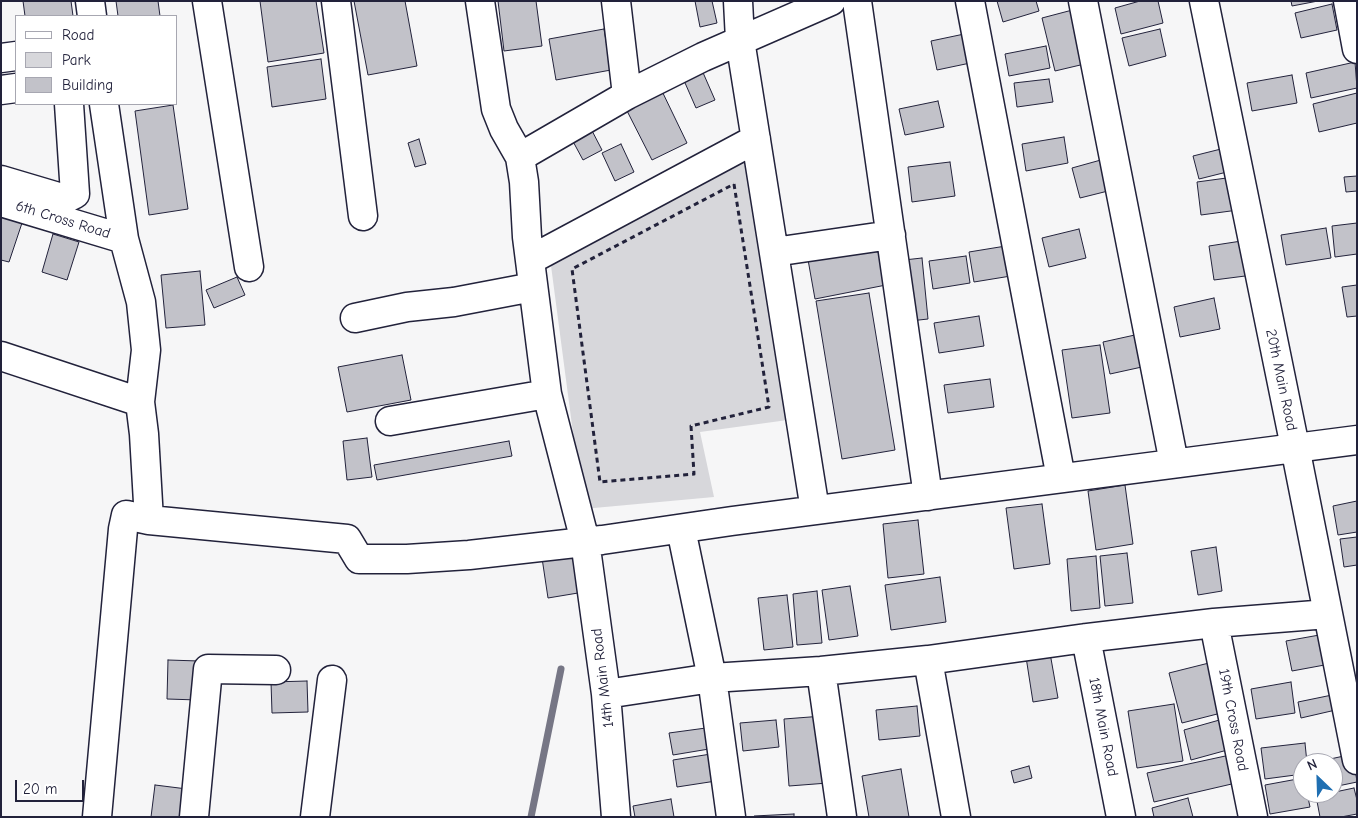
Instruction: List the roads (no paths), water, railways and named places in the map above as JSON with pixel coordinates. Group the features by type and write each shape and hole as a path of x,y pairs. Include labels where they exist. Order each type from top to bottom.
{"street":[{"path":"90,1 92,15"},
{"path":"207,1 249,267"},
{"path":"336,1 363,216"},
{"name":"14th Main Road","path":"480,1 496,109 520,157 546,394 584,541 606,694 616,817"},
{"path":"616,1 627,95"},
{"path":"738,1 740,40 815,510"},
{"path":"520,157 627,95 740,40 831,1"},
{"path":"857,1 928,496"},
{"path":"970,1 1061,478"},
{"path":"1083,1 1174,463"},
{"path":"1348,1 1357,49"},
{"name":"20th Main Road","path":"1209,3 1357,760"},
{"path":"1,58 15,56"},
{"path":"1,90 15,88"},
{"path":"1,180 65,199 75,194 70,105"},
{"path":"104,105 124,239 141,302 146,350 140,402 144,434 148,520"},
{"path":"72,138 109,136"},
{"path":"530,260 756,139"},
{"name":"6th Cross Road","path":"1,202 124,239"},
{"path":"774,252 890,236"},
{"path":"355,318 407,307 454,302 533,287"},
{"path":"1,356 140,402"},
{"path":"390,421 546,394"},
{"path":"97,817 123,529 126,515 148,520 347,539 359,559 469,556 1357,440"},
{"path":"681,528 712,678 731,817"},
{"path":"606,694 712,678 928,660 1086,638 1214,623 1328,614"},
{"name":"19th Cross Road","path":"1214,623 1253,817"},
{"name":"18th Main Road","path":"1086,638 1121,817"},
{"path":"928,660 956,817"},
{"path":"194,817 208,669 276,670"},
{"path":"822,670 842,817"},
{"path":"315,817 332,680"}],"waterway":[{"path":"531,817 561,669"}]}
